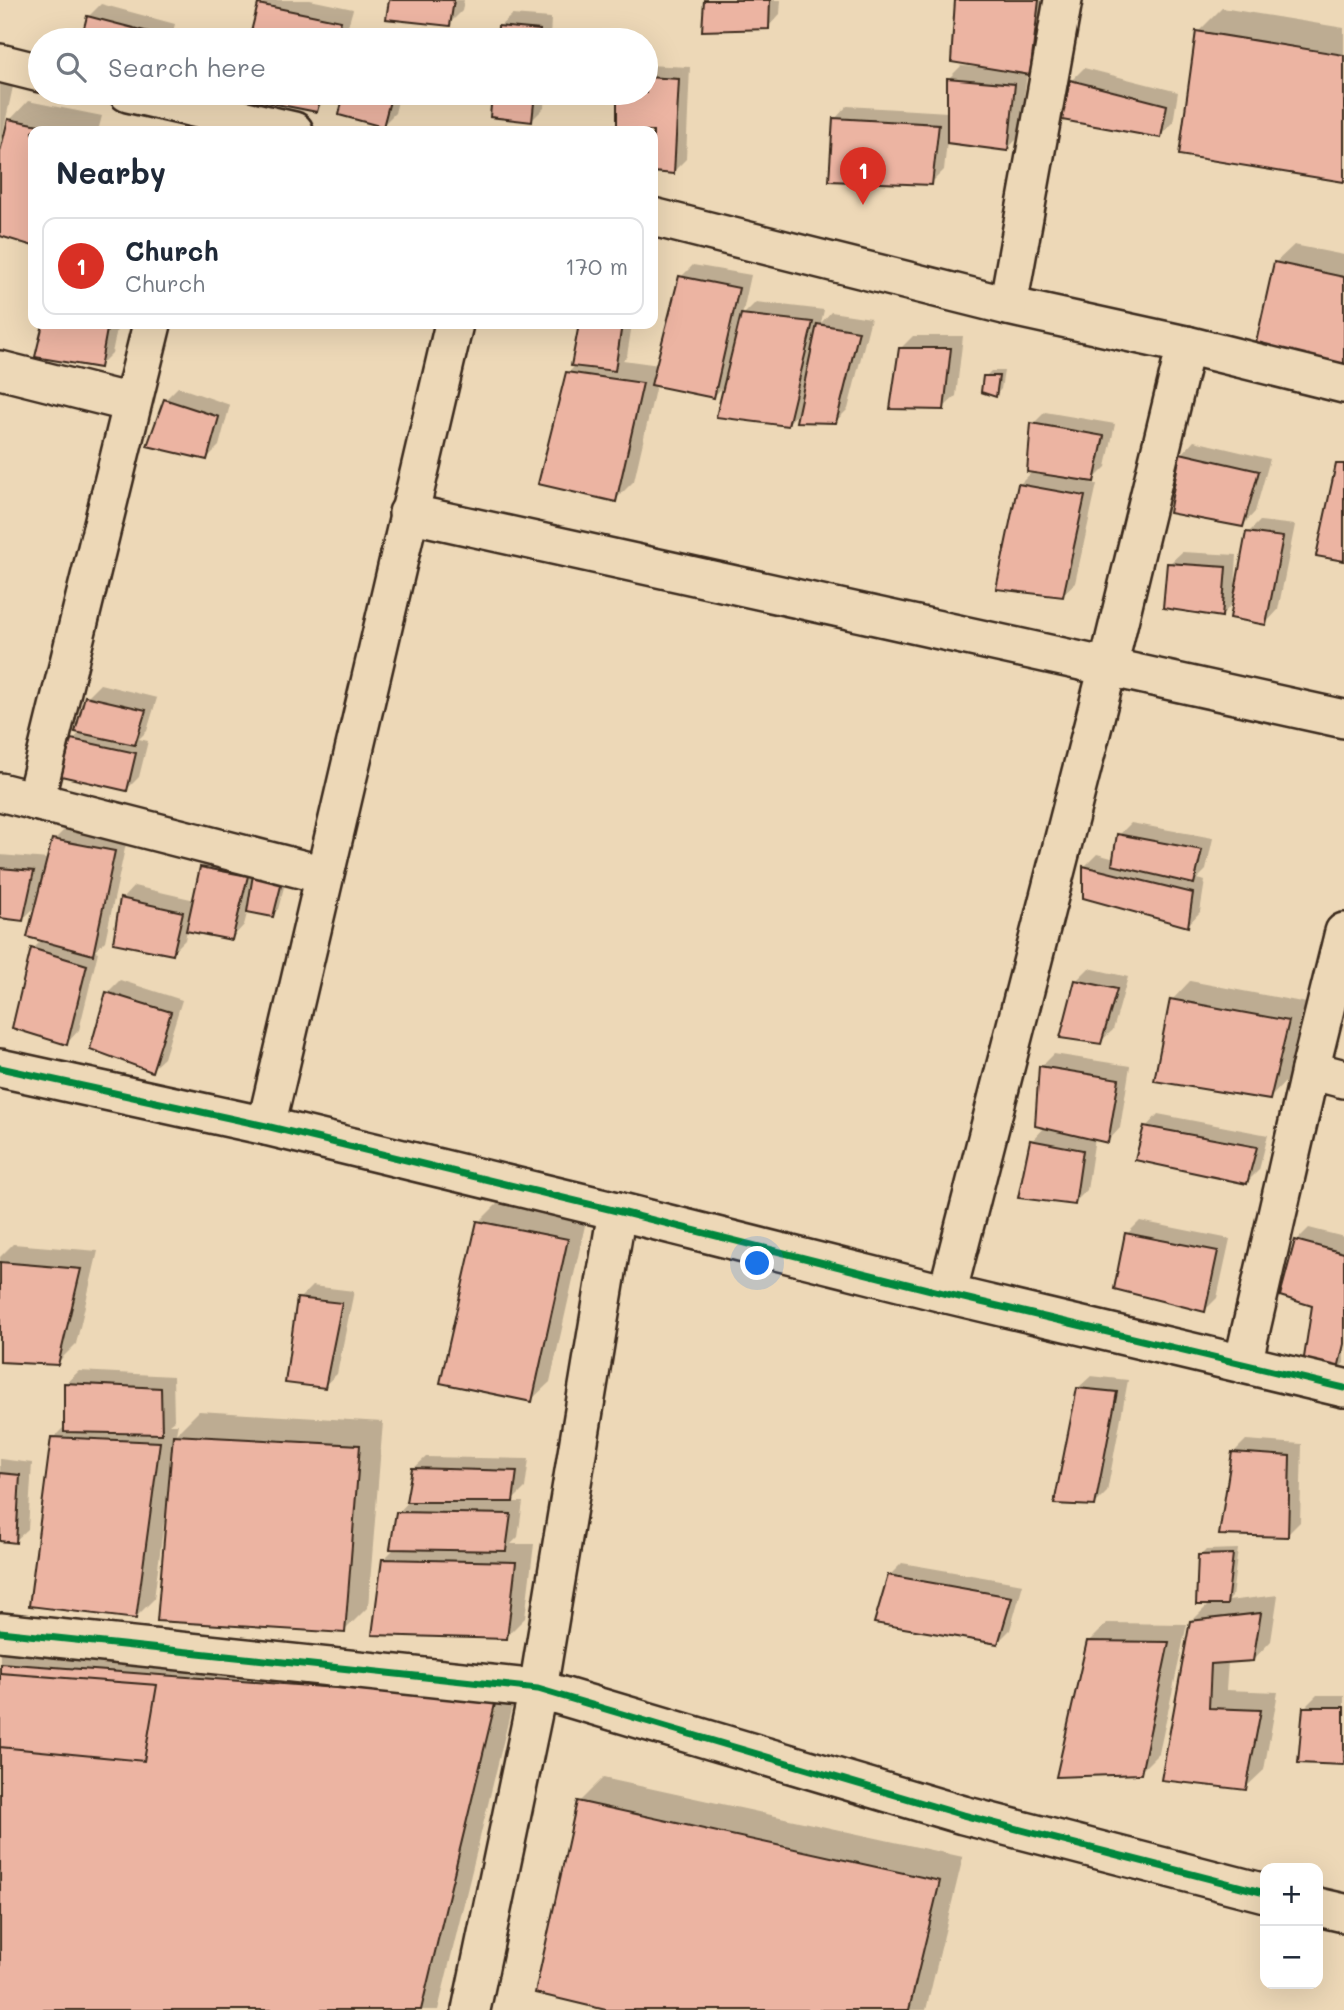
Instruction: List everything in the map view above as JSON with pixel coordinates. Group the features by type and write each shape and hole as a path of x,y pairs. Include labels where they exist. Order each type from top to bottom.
{"street":[{"path":"1008,306 1063,0"},
{"path":"0,63 28,69"},
{"path":"161,105 204,121 250,126"},
{"path":"658,218 1008,306 1186,345 1344,384"},
{"path":"35,801 151,329"},
{"path":"265,1126 453,329"},
{"path":"947,1294 1108,667 1186,345"},
{"path":"0,370 131,403"},
{"path":"408,513 1344,719"},
{"path":"0,792 324,875"},
{"path":"1242,1364 1327,1074 1344,932"},
{"path":"0,1068 265,1126 947,1294 1344,1388"},
{"path":"471,2010 538,1689 617,1211"},
{"path":"0,1632 538,1689 963,1815 1260,1892"},
{"path":"1323,1908 1344,1913"}],"building":[{"path":"389,0 454,0 450,26 386,19"},
{"path":"704,0 770,0 769,29 702,31"},
{"path":"955,0 1039,0 1030,75 951,62"},
{"path":"258,4 341,21 339,28 252,28"},
{"path":"87,16 133,28 84,28"},
{"path":"1196,31 1344,55 1344,182 1179,155"},
{"path":"658,78 679,79 674,174 658,172 658,126 617,126 617,105 658,105"},
{"path":"947,78 1015,84 1008,151 947,143"},
{"path":"1070,80 1167,105 1161,138 1062,120"},
{"path":"282,105 319,105 317,112"},
{"path":"341,105 389,105 383,126 339,115"},
{"path":"491,105 534,105 532,122 490,117"},
{"path":"833,118 939,124 932,185 829,181"},
{"path":"8,119 44,126 28,126 28,244 0,236 0,152"},
{"path":"1274,262 1344,277 1344,368 1255,347"},
{"path":"679,276 739,288 714,398 651,385"},
{"path":"741,314 813,322 788,426 716,417"},
{"path":"817,324 859,331 836,423 796,422"},
{"path":"42,329 107,329 100,368 35,357"},
{"path":"578,329 621,329 615,371 571,366"},
{"path":"899,348 951,348 944,410 890,409"},
{"path":"566,372 643,383 616,502 538,484"},
{"path":"983,376 999,376 996,397 981,392"},
{"path":"164,399 219,417 207,460 147,446"},
{"path":"1031,423 1104,436 1094,482 1027,472"},
{"path":"1180,453 1259,471 1243,527 1169,513"},
{"path":"1336,464 1344,464 1344,561 1316,556"},
{"path":"1018,484 1085,496 1063,597 996,589"},
{"path":"1246,532 1283,537 1266,625 1230,618"},
{"path":"1167,563 1226,567 1222,617 1163,608"},
{"path":"85,696 146,710 135,745 75,732"},
{"path":"71,739 136,753 127,791 61,776"},
{"path":"1117,834 1202,850 1194,884 1112,865"},
{"path":"52,839 115,851 93,955 27,937"},
{"path":"1083,866 1193,893 1188,927 1083,898"},
{"path":"200,867 248,876 232,940 186,931"},
{"path":"0,868 34,871 23,921 0,918"},
{"path":"254,868 284,874 273,917 247,912"},
{"path":"120,898 183,912 173,955 113,943"},
{"path":"31,948 87,965 67,1045 12,1028"},
{"path":"1075,980 1117,989 1101,1044 1060,1038"},
{"path":"106,992 171,1012 152,1072 90,1049"},
{"path":"1170,999 1289,1021 1270,1100 1154,1081"},
{"path":"1039,1066 1119,1079 1108,1143 1035,1126"},
{"path":"1144,1126 1257,1147 1247,1184 1135,1160"},
{"path":"1030,1140 1083,1150 1075,1205 1018,1198"},
{"path":"477,1221 568,1239 532,1402 440,1383"},
{"path":"1125,1233 1218,1251 1205,1312 1114,1289"},
{"path":"1295,1240 1344,1253 1344,1344 1337,1373 1303,1364 1312,1306 1280,1296"},
{"path":"0,1262 81,1269 58,1365 0,1362"},
{"path":"297,1298 342,1303 325,1388 285,1383"},
{"path":"64,1383 161,1388 162,1434 64,1432"},
{"path":"1077,1388 1117,1392 1095,1506 1054,1504"},
{"path":"173,1435 360,1445 345,1633 157,1621"},
{"path":"51,1437 160,1442 136,1619 29,1606"},
{"path":"1232,1452 1290,1456 1288,1537 1219,1535"},
{"path":"412,1468 517,1471 513,1502 406,1502"},
{"path":"0,1473 20,1475 16,1543 0,1541"},
{"path":"396,1512 511,1514 506,1551 390,1549"},
{"path":"1233,1554 1227,1605 1196,1605 1198,1555"},
{"path":"382,1559 516,1562 507,1639 372,1635"},
{"path":"888,1575 1012,1597 998,1644 874,1623"},
{"path":"1261,1613 1253,1661 1211,1664 1209,1708 1261,1710 1246,1790 1161,1780 1190,1621"},
{"path":"1087,1641 1169,1642 1141,1774 1056,1777"},
{"path":"0,1663 496,1700 421,2010 0,2010"},
{"path":"0,1673 157,1685 144,1761 0,1747"},
{"path":"1303,1707 1344,1707 1344,1765 1298,1763"},
{"path":"577,1801 940,1881 909,2010 606,2010 535,1993"}],"cycle path":[{"path":"0,1068 266,1126 947,1294 1344,1388"},
{"path":"0,1632 538,1689 963,1815 1260,1892"}],"place":[{"name":"Church","path":"863,205"}]}
